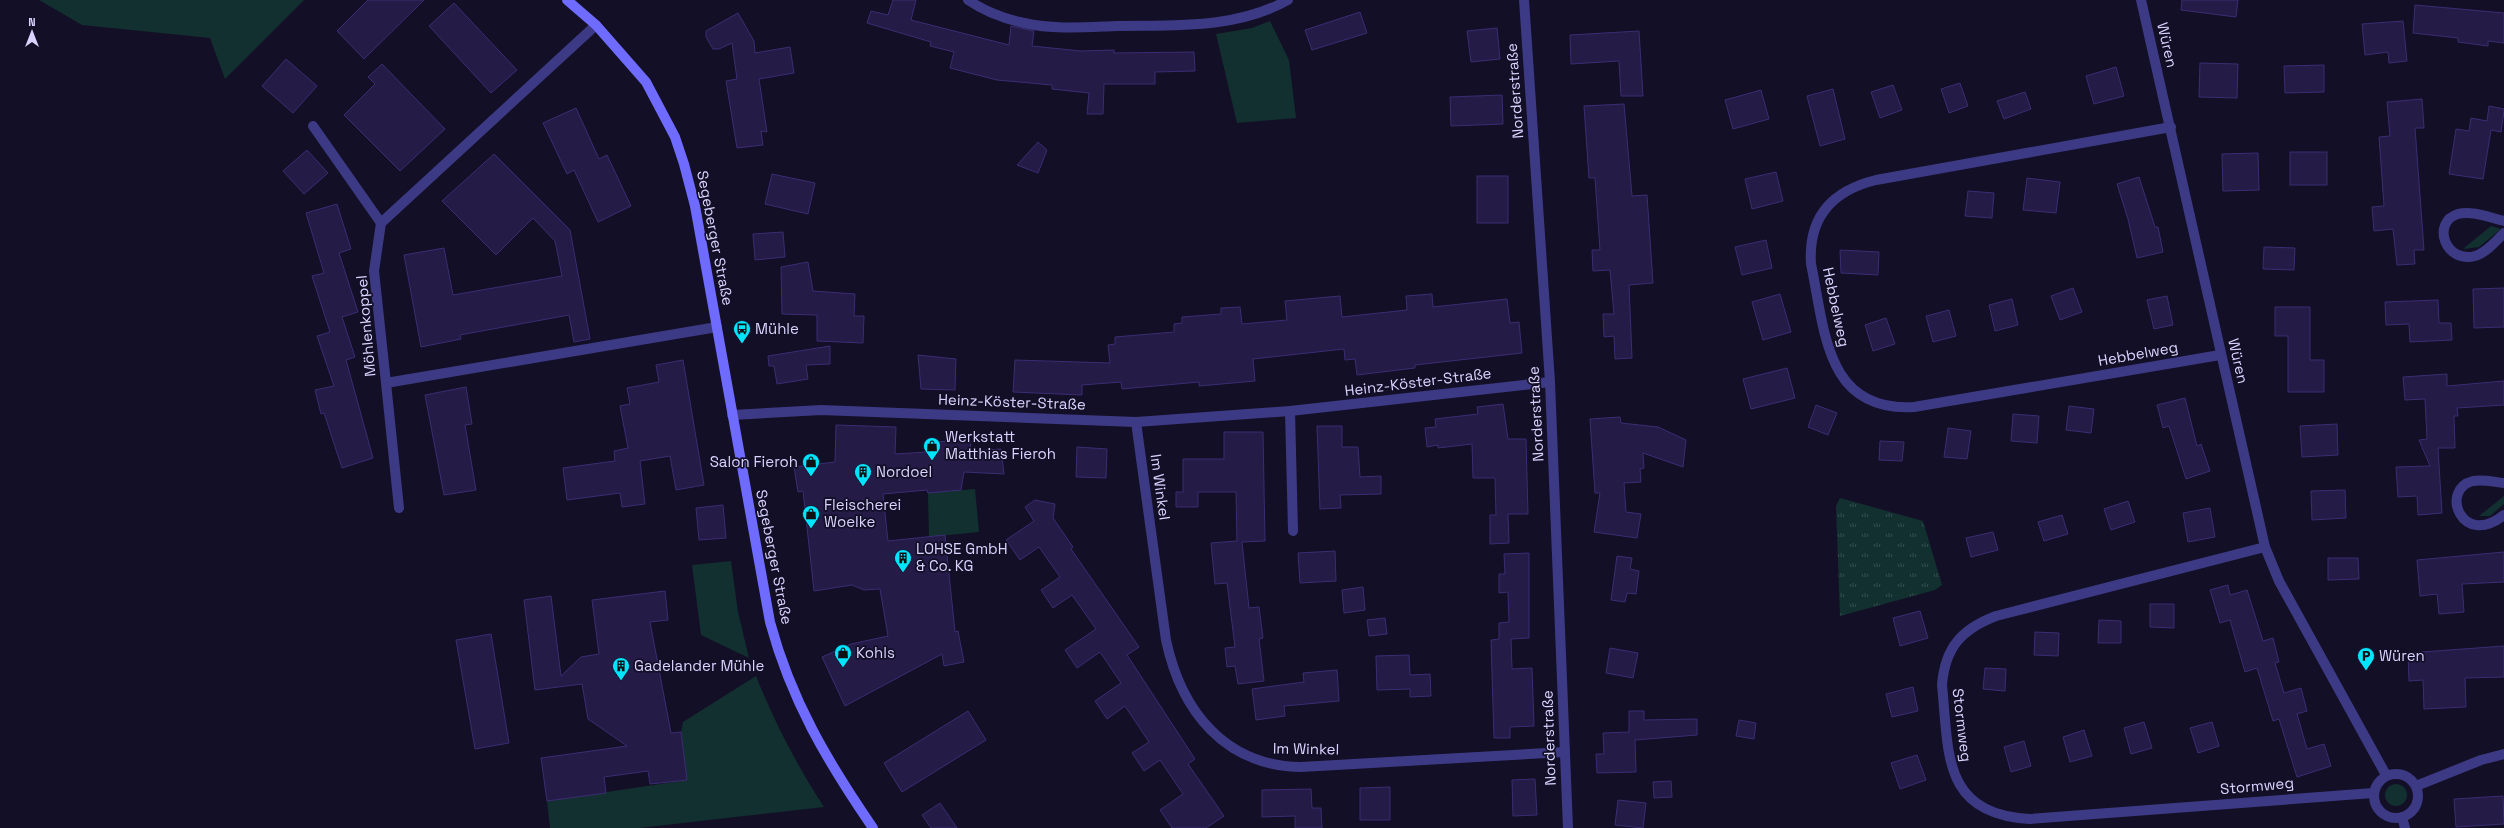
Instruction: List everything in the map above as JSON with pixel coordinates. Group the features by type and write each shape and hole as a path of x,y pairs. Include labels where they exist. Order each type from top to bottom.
{"main road":[{"name":"Segeberger Straße","path":"567,0 596,25 646,82 675,137 695,206 770,622 780,661 799,706 818,743 873,828"}],"street":[{"path":"968,0 994,13 1024,23 1056,28 1212,24 1257,14 1288,0"},
{"name":"Norderstraße","path":"1524,0 1550,382 1568,828"},
{"name":"Würen","path":"2141,0 2171,127 2220,355 2265,547 2279,581 2386,775"},
{"path":"314,126 381,222 596,25"},
{"name":"Hebbelweg","path":"2171,127 1876,180 1847,190 1825,209 1813,235 1810,249 1811,264 1830,356 1838,373 1848,387 1876,404 1894,408 1914,407 2220,355"},
{"path":"2504,221 2471,213 2458,214 2450,219 2445,226 2444,234 2445,243 2450,250 2457,256 2466,257 2484,252 2504,234"},
{"name":"Möhlenkoppel","path":"381,222 374,271 386,383 717,327"},
{"name":"Heinz-Köster-Straße","path":"732,415 820,410 1136,422 1290,411 1550,382"},
{"path":"386,383 399,508"},
{"path":"1290,411 1293,530"},
{"name":"Im Winkel","path":"1136,422 1166,640 1171,662 1179,684 1197,712 1220,738 1234,749 1262,762 1280,766 1301,767 1565,752"},
{"path":"2504,483 2483,480 2471,481 2461,488 2457,497 2457,509 2463,519 2473,525 2484,526 2495,522 2504,514"},
{"name":"Stormweg","path":"2265,547 1996,616 1970,627 1952,647 1943,672 1942,685 1950,763 1956,779 1975,803 1990,812 2008,818 2030,819 2373,793"},
{"path":"2416,786 2481,760 2504,754"},
{"path":"2402,774 2409,777 2416,786 2418,798 2416,806 2411,812 2402,817 2390,818 2382,814 2374,801 2373,793 2375,786 2386,775 2402,774"},
{"path":"2402,817 2405,828"}],"green space":[{"path":"39,0 304,0 225,79 210,38 82,25"},
{"path":"1270,21 1289,60 1296,118 1237,123 1216,34 1252,28"},
{"path":"2491,226 2501,229 2479,247 2463,249"},
{"path":"975,489 979,532 929,537 928,493"},
{"path":"2504,496 2504,504 2490,516 2479,516"},
{"path":"1840,498 1923,521 1942,585 1935,590 1840,616 1836,506"},
{"path":"731,561 738,612 749,658 701,635 692,565"},
{"path":"756,676 787,743 804,775 824,807 639,828 550,828 547,801 687,780 681,732 683,722"},
{"path":"2396,784 2404,787 2407,795 2404,803 2396,806 2388,803 2385,795 2388,787"}],"building":[{"path":"368,0 424,0 364,59 337,31"},
{"path":"893,0 916,0 911,20 1009,45 1011,26 1034,31 1032,46 1081,51 1114,50 1114,53 1194,52 1195,71 1155,72 1155,84 1104,84 1103,114 1087,114 1089,93 1052,89 1052,85 997,80 950,68 954,52 930,46 931,42 867,23 871,11 888,15"},
{"path":"2182,0 2238,0 2236,17 2181,10"},
{"path":"454,3 517,70 491,93 429,26"},
{"path":"2415,5 2504,13 2504,43 2488,41 2488,46 2458,42 2458,38 2413,33"},
{"path":"1360,12 1367,33 1312,50 1305,30"},
{"path":"738,13 754,41 755,53 790,47 794,73 759,79 767,132 761,131 763,145 737,148 726,81 737,79 732,43 719,49 713,49 706,37 706,31"},
{"path":"2403,21 2407,61 2389,63 2388,52 2365,55 2362,24"},
{"path":"1497,28 1500,59 1471,62 1467,31"},
{"path":"1639,31 1643,96 1621,96 1619,61 1571,64 1570,35"},
{"path":"286,59 317,86 293,113 262,86"},
{"path":"2200,63 2238,64 2237,98 2199,97"},
{"path":"382,64 445,129 400,171 344,115 375,84 368,77"},
{"path":"2324,65 2324,92 2285,93 2284,66"},
{"path":"2116,67 2124,96 2094,104 2086,76"},
{"path":"1960,83 1968,106 1949,113 1941,89"},
{"path":"1893,85 1902,110 1880,118 1871,92"},
{"path":"1833,89 1845,139 1820,146 1807,96"},
{"path":"1761,90 1769,119 1733,129 1725,100"},
{"path":"2025,92 2031,109 2004,119 1997,101"},
{"path":"1502,95 1503,124 1451,126 1450,97"},
{"path":"2422,99 2424,128 2415,128 2424,250 2414,250 2415,264 2397,265 2393,229 2374,231 2372,207 2384,206 2379,137 2390,136 2387,102"},
{"path":"1624,104 1632,196 1647,195 1653,283 1629,285 1632,358 1615,359 1614,336 1604,337 1603,314 1614,314 1610,270 1593,271 1592,250 1600,250 1595,178 1589,178 1584,106"},
{"path":"2489,106 2504,109 2504,111 2501,132 2491,130 2483,179 2449,174 2456,129 2469,131 2471,118 2487,121"},
{"path":"576,108 599,159 607,155 631,206 598,222 574,170 567,174 543,123"},
{"path":"1038,142 1047,150 1038,173 1017,165"},
{"path":"307,150 328,173 304,194 283,171"},
{"path":"2290,152 2327,152 2327,185 2290,185"},
{"path":"2258,153 2259,190 2223,191 2222,154"},
{"path":"494,154 570,230 590,339 574,342 569,315 460,335 461,339 421,347 404,255 444,248 453,295 562,276 555,241 533,218 496,255 442,201"},
{"path":"1776,172 1783,201 1752,209 1745,179"},
{"path":"772,174 815,183 808,214 765,204"},
{"path":"1477,176 1508,176 1508,223 1477,223"},
{"path":"2139,177 2155,227 2158,227 2163,252 2137,258 2128,219 2117,184"},
{"path":"2027,178 2060,182 2056,213 2023,210"},
{"path":"1968,191 1994,193 1992,218 1965,216"},
{"path":"337,204 351,249 339,253 358,312 342,317 355,357 346,360 373,458 342,468 324,413 321,414 315,390 334,386 317,336 330,332 312,276 324,273 306,213"},
{"path":"783,232 785,257 755,260 753,234"},
{"path":"1766,240 1772,268 1742,275 1735,247"},
{"path":"2264,247 2295,248 2294,270 2263,269"},
{"path":"1840,250 1879,252 1878,275 1841,273"},
{"path":"808,262 813,291 855,294 854,316 864,316 863,343 817,341 817,315 782,314 781,267"},
{"path":"2073,288 2082,312 2060,320 2051,296"},
{"path":"2504,288 2504,327 2474,328 2473,289"},
{"path":"1432,294 1433,307 1507,299 1510,323 1519,322 1522,353 1415,365 1415,368 1357,375 1355,359 1345,360 1344,349 1253,359 1255,381 1199,386 1199,382 1122,389 1121,382 1082,385 1082,395 1013,392 1015,360 1110,363 1108,345 1115,344 1115,337 1174,332 1174,324 1182,323 1182,317 1221,314 1221,308 1240,307 1242,324 1287,320 1285,301 1340,296 1342,317 1407,310 1406,296"},
{"path":"1780,294 1791,332 1763,340 1752,302"},
{"path":"2167,296 2173,325 2154,329 2147,300"},
{"path":"2012,299 2018,325 1995,331 1989,305"},
{"path":"2438,300 2439,323 2451,323 2452,340 2410,342 2409,324 2386,325 2385,302"},
{"path":"2275,307 2310,307 2310,360 2324,360 2324,392 2288,392 2288,336 2275,336"},
{"path":"1949,310 1956,336 1933,342 1926,316"},
{"path":"1886,318 1895,344 1873,351 1865,325"},
{"path":"830,346 830,364 806,365 808,379 777,384 774,366 769,366 768,356"},
{"path":"918,355 956,359 955,390 921,389"},
{"path":"683,360 704,485 676,490 670,456 640,461 645,504 622,507 620,493 567,500 563,468 615,461 614,451 628,448 620,406 630,404 627,388 659,382 656,365"},
{"path":"1787,368 1795,398 1751,409 1743,379"},
{"path":"2447,374 2447,386 2504,381 2504,405 2457,408 2458,416 2454,416 2455,448 2438,448 2442,513 2418,515 2417,496 2398,497 2396,467 2430,466 2419,440 2427,439 2425,399 2405,400 2403,377"},
{"path":"466,387 472,424 465,425 476,490 444,495 425,395"},
{"path":"2185,398 2197,446 2201,444 2210,471 2186,479 2169,426 2163,428 2157,405"},
{"path":"1503,404 1508,439 1526,439 1528,514 1508,514 1509,543 1490,544 1490,515 1496,515 1495,478 1473,478 1472,444 1438,448 1438,445 1427,447 1425,428 1436,427 1435,419 1478,414 1477,407"},
{"path":"1816,405 1837,413 1828,435 1808,427"},
{"path":"2069,406 2094,409 2091,433 2066,430"},
{"path":"2013,414 2039,416 2037,443 2011,441"},
{"path":"1620,417 1621,423 1658,427 1686,440 1683,467 1643,453 1644,468 1640,469 1641,482 1624,483 1626,512 1641,514 1637,538 1594,532 1600,493 1595,493 1590,419"},
{"path":"2337,424 2338,455 2302,457 2300,426"},
{"path":"836,425 896,427 895,454 927,452 926,443 970,439 971,451 1001,449 1004,474 964,472 961,490 928,493 927,490 883,494 888,541 945,535 955,632 958,631 964,662 944,666 942,654 845,706 822,657 851,644 888,636 880,589 864,590 852,585 814,591 803,491 798,492 794,467 835,462"},
{"path":"1317,426 1342,426 1342,447 1358,447 1360,477 1381,476 1381,494 1340,495 1341,508 1320,509"},
{"path":"1948,428 1971,431 1967,459 1944,457"},
{"path":"1224,432 1263,432 1265,541 1242,542 1249,608 1259,607 1263,638 1259,639 1264,681 1238,684 1235,666 1227,667 1225,648 1235,647 1227,583 1215,584 1211,543 1237,541 1236,492 1198,492 1198,507 1176,507 1176,492 1183,492 1183,459 1224,459"},
{"path":"1880,441 1904,442 1902,461 1879,460"},
{"path":"1077,447 1107,449 1106,478 1076,477"},
{"path":"2345,490 2346,518 2312,520 2311,491"},
{"path":"1035,500 1055,504 1053,518 1073,547 1071,549 1139,647 1127,655 1195,759 1188,764 1224,816 1206,828 1172,828 1160,810 1183,794 1160,760 1144,771 1132,753 1149,742 1125,706 1107,719 1095,701 1121,683 1100,652 1077,668 1065,650 1096,629 1072,595 1053,608 1041,590 1060,577 1039,547 1020,560 1006,540 1034,521 1025,507"},
{"path":"2128,501 2135,522 2111,530 2104,509"},
{"path":"723,505 726,538 699,540 696,508"},
{"path":"2210,508 2215,537 2188,542 2183,513"},
{"path":"2062,515 2068,534 2044,541 2038,522"},
{"path":"1993,532 1998,550 1971,557 1966,538"},
{"path":"1335,551 1336,581 1300,583 1298,553"},
{"path":"2504,552 2504,582 2462,584 2464,612 2439,614 2437,594 2420,596 2417,560"},
{"path":"1529,553 1529,638 1511,639 1512,669 1532,668 1534,726 1510,727 1510,738 1494,738 1491,640 1499,639 1499,623 1509,622 1508,592 1499,593 1499,574 1505,574 1504,554"},
{"path":"1617,556 1632,558 1630,569 1639,571 1636,594 1627,593 1625,602 1611,600"},
{"path":"2328,558 2358,558 2359,579 2328,580"},
{"path":"2228,585 2230,595 2247,590 2263,641 2273,638 2279,662 2275,663 2284,693 2301,688 2307,711 2297,714 2307,749 2324,744 2331,766 2297,777 2279,719 2273,721 2257,668 2245,672 2230,620 2220,623 2210,590"},
{"path":"1363,587 1365,610 1344,613 1342,590"},
{"path":"665,591 668,620 650,622 671,733 681,732 687,780 650,784 648,771 604,777 606,793 547,801 541,758 627,746 588,719 582,684 535,690 524,600 551,596 561,676 581,657 599,654 592,600"},
{"path":"2150,604 2174,604 2174,628 2150,627"},
{"path":"1920,611 1928,638 1900,646 1893,618"},
{"path":"1385,618 1387,634 1369,636 1367,620"},
{"path":"2099,620 2121,621 2121,643 2098,643"},
{"path":"2035,632 2059,633 2058,656 2034,655"},
{"path":"491,634 509,743 475,749 456,640"},
{"path":"2504,646 2504,677 2465,678 2466,707 2424,709 2423,680 2409,681 2408,653"},
{"path":"1610,648 1638,653 1633,678 1606,673"},
{"path":"1409,655 1410,675 1430,674 1431,696 1410,697 1410,689 1377,690 1376,656"},
{"path":"1985,668 2006,669 2005,691 1983,689"},
{"path":"1337,670 1339,701 1284,706 1285,716 1256,720 1252,689 1304,682 1303,673"},
{"path":"1913,687 1918,711 1892,717 1886,694"},
{"path":"968,711 986,740 902,792 884,763"},
{"path":"1629,711 1644,711 1644,720 1697,719 1697,735 1635,740 1636,772 1597,773 1596,754 1604,754 1603,733 1629,732"},
{"path":"1739,720 1756,723 1754,739 1736,736"},
{"path":"2144,722 2152,748 2131,754 2124,728"},
{"path":"2212,722 2219,746 2198,753 2190,728"},
{"path":"2084,730 2092,756 2070,762 2063,737"},
{"path":"2024,741 2031,766 2011,772 2004,747"},
{"path":"1917,755 1926,780 1900,789 1891,763"},
{"path":"1535,779 1537,815 1513,816 1512,780"},
{"path":"1671,781 1672,797 1654,798 1653,782"},
{"path":"1390,787 1390,820 1360,820 1360,788"},
{"path":"1311,789 1312,808 1321,808 1322,828 1295,828 1295,816 1262,817 1262,790"},
{"path":"2503,796 2504,824 2456,827 2454,799"},
{"path":"1618,800 1646,803 1643,828 1615,825"},
{"path":"940,803 957,828 931,828 922,815"}],"place":[{"name":"Mühle","path":"742,344"},
{"name":"Werkstatt Matthias Fieroh","path":"932,461"},
{"name":"Salon Fieroh","path":"811,477"},
{"name":"Nordoel","path":"863,487"},
{"name":"Fleischerei Woelke","path":"811,529"},
{"name":"LOHSE GmbH & Co. KG","path":"903,573"},
{"name":"Kohls","path":"843,668"},
{"name":"Würen","path":"2366,671"},
{"name":"Gadelander Mühle","path":"621,681"}]}
